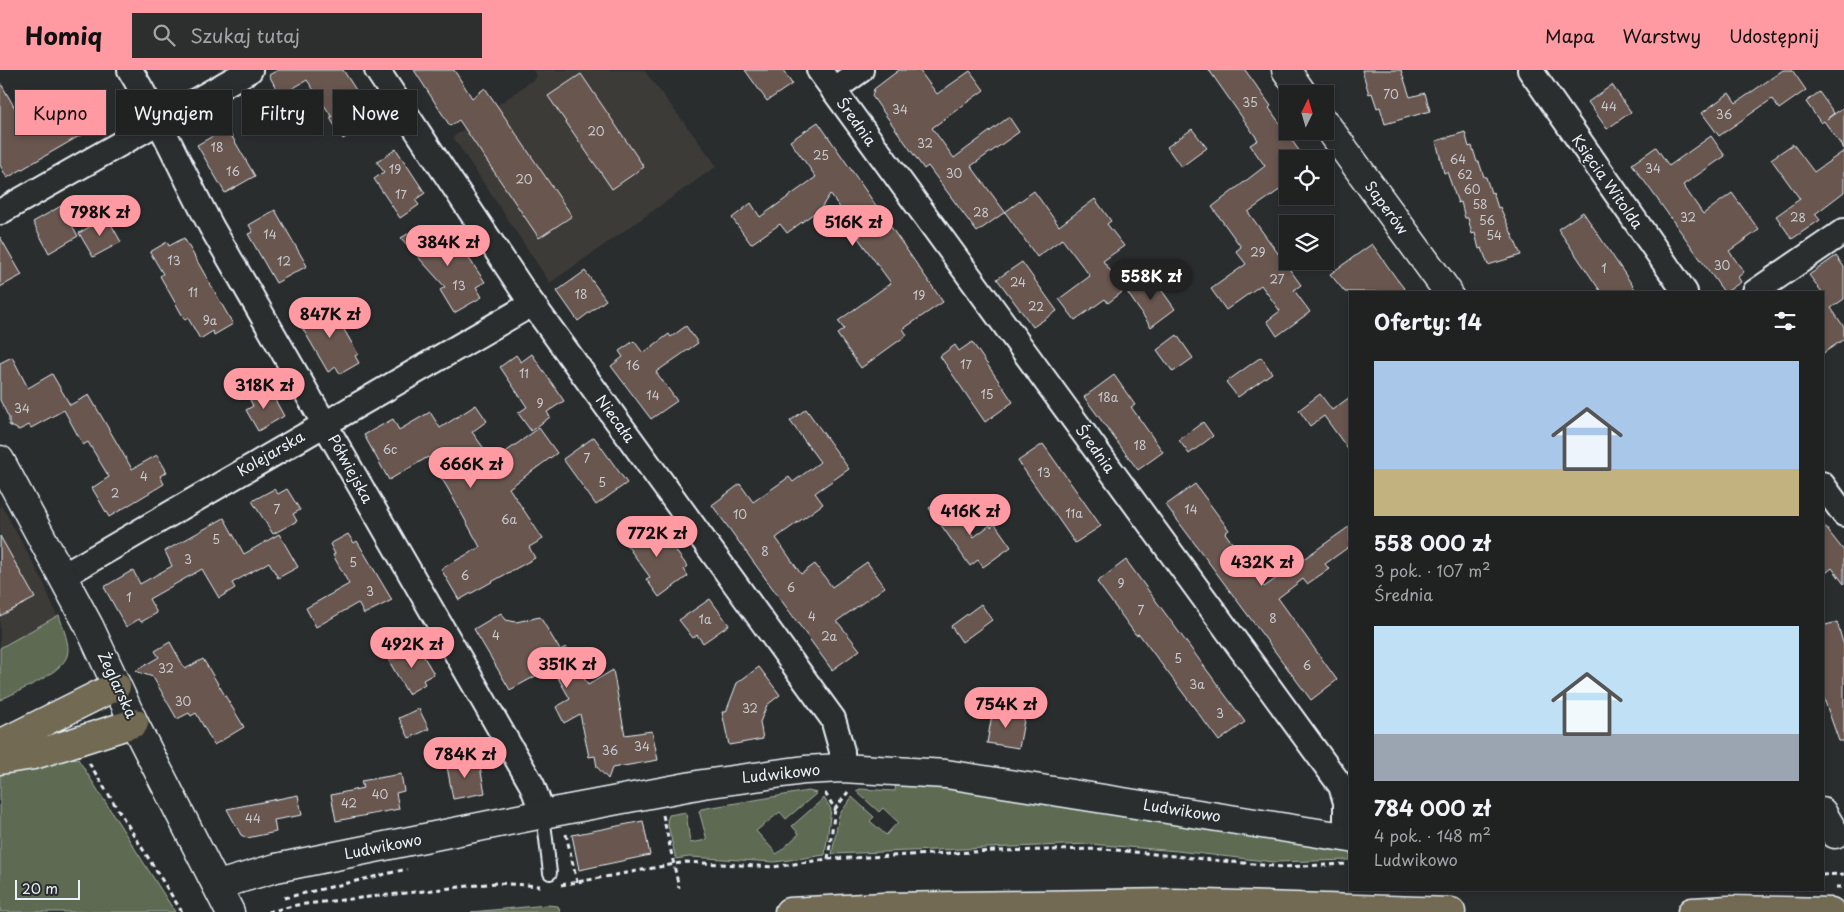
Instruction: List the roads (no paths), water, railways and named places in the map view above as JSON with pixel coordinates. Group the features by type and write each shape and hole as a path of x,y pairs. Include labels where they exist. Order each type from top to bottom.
{"main road":[{"path":"0,744 116,686"},
{"path":"0,760 34,755 134,723"},
{"path":"789,912 947,906 1175,903 1451,912"},
{"path":"918,912 947,906"},
{"path":"1692,912 1728,910 1830,912"}],"street":[{"name":"Półwiejska","path":"130,70 141,90"},
{"path":"215,90 250,70"},
{"name":"Niecała","path":"377,70 532,304 833,718 848,776"},
{"name":"Średnia","path":"819,70 1341,786 1346,802 1348,837"},
{"path":"833,90 862,70"},
{"path":"1286,70 1297,85"},
{"name":"Księcia Witolda","path":"1530,70 1684,291"},
{"path":"0,212 136,135"},
{"name":"Półwiejska","path":"166,135 212,228 532,785 543,814"},
{"name":"Saperów","path":"1334,135 1447,291"},
{"path":"1756,291 1844,231"},
{"name":"Kolejarska","path":"63,576 532,304"},
{"name":"Żeglarska","path":"0,460 63,576 134,723 218,885 230,912"},
{"path":"1824,487 1844,514"},
{"name":"Ludwikowo","path":"218,885 276,868 543,814 703,784 786,772 848,776 946,774 1348,837"}],"lane":[{"path":"543,814 550,880"}]}
